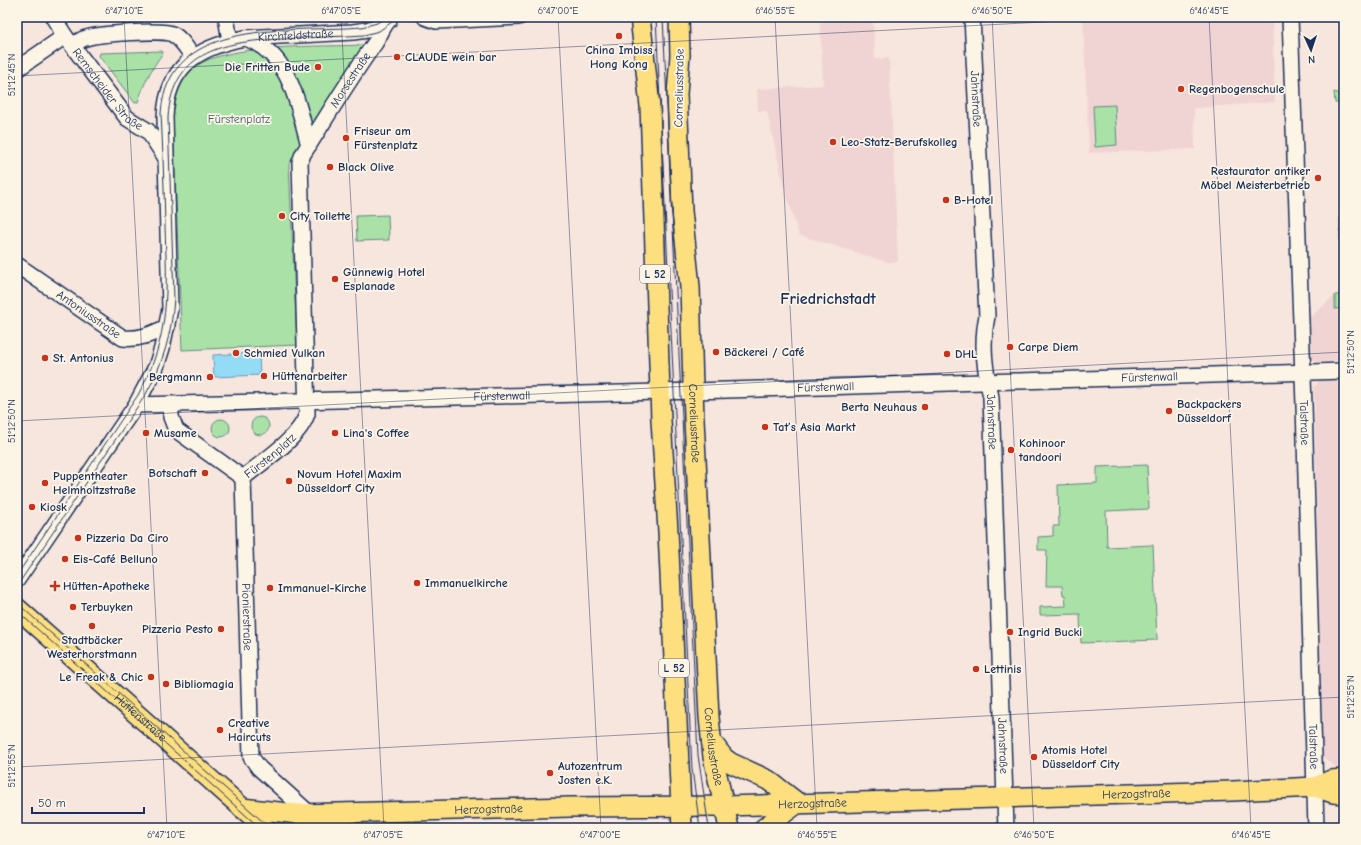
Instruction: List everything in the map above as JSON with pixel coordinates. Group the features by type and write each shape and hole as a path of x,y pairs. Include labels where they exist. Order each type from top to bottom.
{"main road":[{"name":"L 52","path":"640,17 650,106 660,392 682,828"},
{"name":"Corneliusstraße","path":"679,17 680,55 677,82 678,118 682,211 690,279 709,717 713,757 729,828"},
{"name":"Hüttenstraße","path":"17,608 242,808 259,826"},
{"path":"712,742 724,758 731,764 768,780 798,803 764,828"},
{"name":"Herzogstraße","path":"242,808 298,814 318,818 680,806 1005,799 1233,791 1315,787 1331,780 1344,779"},
{"name":"Herzogstraße","path":"1315,787 1333,793 1344,794"}],"street":[{"name":"Remscheider Straße","path":"53,17 69,41 127,118 148,131 166,158"},
{"path":"17,580 136,405 156,367 167,327 170,309 165,117 168,90 176,75 193,57 214,46 230,41 226,17"},
{"path":"425,17 436,21 519,17"},
{"name":"Jahnstraße","path":"972,17 987,316 983,336 987,382 991,398 1006,828"},
{"name":"Talstraße","path":"1290,17 1303,373 1316,828"},
{"name":"Kirchfeldstraße","path":"230,41 245,38 353,32 368,30 390,20"},
{"name":"Morsestraße","path":"308,146 351,77 390,20"},
{"path":"17,69 69,41 96,35 161,32 172,34 182,43 193,57"},
{"path":"245,38 258,43 267,50 290,80 295,92 308,146"},
{"name":"Fürstenplatz","path":"171,404 171,417 176,430 243,478 287,442 305,423 308,414 308,400 299,173 300,162 308,146"},
{"name":"Antoniusstraße","path":"17,265 123,338 131,339 144,336 167,327"},
{"name":"Fürstenwall","path":"308,400 660,392 1344,371"},
{"path":"136,405 308,400"},
{"name":"Pionierstraße","path":"243,478 251,757 258,768 318,818"}],"shaded area":[{"name":"Regenbogenschule","path":"1083,17 1272,17 1275,102 1194,108 1195,149 1089,153"},
{"name":"Leo-Statz-Berufskolleg","path":"873,20 875,59 889,58 898,262 887,262 799,235 783,184 767,111 758,111 757,89 823,85 820,22"},
{"path":"1344,287 1344,361 1316,362 1308,355 1306,321"},
{"path":"1344,379 1344,769 1339,770 1322,756 1314,387 1320,380"}],"green space":[{"name":"Fürstenplatz","path":"365,45 289,164 297,345 182,350 173,122 174,107 181,85 195,67 210,59 229,54 276,48"},
{"path":"162,51 163,53 148,76 138,102 135,103 99,56 100,53"},
{"path":"1334,92 1344,95 1344,103 1335,103"},
{"path":"1115,105 1117,145 1095,147 1093,106"},
{"path":"388,215 389,240 357,241 356,216"},
{"path":"1340,216 1344,216 1344,243 1340,243"},
{"path":"1335,295 1344,295 1344,308 1335,309"},
{"path":"260,417 266,420 269,426 266,432 260,435 254,432 251,426 254,420"},
{"path":"221,419 227,422 230,428 227,434 221,437 215,434 212,428 215,422"},
{"path":"1147,465 1149,509 1106,511 1107,547 1153,545 1157,640 1081,643 1080,614 1040,615 1040,607 1066,606 1062,586 1046,586 1047,550 1038,550 1038,537 1053,536 1053,526 1059,526 1058,485 1097,483 1097,467"}],"water":[{"path":"259,353 260,375 214,377 213,355 233,354 236,357 239,354"}],"tram line":[{"path":"17,575 138,395 149,373 156,353 162,332 166,292 166,249 161,113 169,81 186,59 210,44 239,36 270,31 362,27 377,23 387,17"},
{"path":"17,586 146,394 166,348 174,298 168,118 172,95 180,77 192,63 206,53 224,47 243,42 263,40 364,35 379,31 399,17"},
{"path":"656,17 692,769 700,828"},
{"path":"663,17 698,755 709,828"},
{"path":"17,603 270,828"},
{"path":"17,611 260,828"}],"place":[{"name":"China Imbiss Hong Kong","path":"619,36"},
{"name":"CLAUDE wein bar","path":"397,57"},
{"name":"Die Fritten Bude","path":"318,67"},
{"name":"Regenbogenschule","path":"1181,89"},
{"name":"Friseur am Fürstenplatz","path":"346,138"},
{"name":"Leo-Statz-Berufskolleg","path":"833,142"},
{"name":"Black Olive","path":"330,167"},
{"name":"Restaurator antiker Möbel Meisterbetrieb","path":"1318,178"},
{"name":"B-Hotel","path":"946,200"},
{"name":"City Toilette","path":"282,216"},
{"name":"Günnewig Hotel Esplanade","path":"335,279"},
{"name":"Carpe Diem","path":"1010,347"},
{"name":"Bäckerei / Café","path":"716,352"},
{"name":"Schmied Vulkan","path":"236,353"},
{"name":"DHL","path":"947,354"},
{"name":"St. Antonius","path":"45,358"},
{"name":"Hüttenarbeiter","path":"264,376"},
{"name":"Bergmann","path":"210,377"},
{"name":"Berta Neuhaus","path":"925,407"},
{"name":"Backpackers Düsseldorf","path":"1169,411"},
{"name":"Tat’s Asia Markt","path":"765,427"},
{"name":"Musame","path":"146,433"},
{"name":"Lina's Coffee","path":"335,433"},
{"name":"Kohinoor tandoori","path":"1011,450"},
{"name":"Botschaft","path":"205,473"},
{"name":"Novum Hotel Maxim Düsseldorf City","path":"289,481"},
{"name":"Puppentheater Helmholtzstraße","path":"45,483"},
{"name":"Kiosk","path":"32,507"},
{"name":"Pizzeria Da Ciro","path":"78,538"},
{"name":"Eis-Café Belluno","path":"65,559"},
{"name":"Immanuelkirche","path":"417,583"},
{"name":"Hütten-Apotheke","path":"55,586"},
{"name":"Immanuel-Kirche","path":"270,588"},
{"name":"Terbuyken","path":"73,607"},
{"name":"Stadtbäcker Westerhorstmann","path":"92,626"},
{"name":"Pizzeria Pesto","path":"221,629"},
{"name":"Ingrid Bucki","path":"1010,632"},
{"name":"Lettinis","path":"976,669"},
{"name":"Le Freak & Chic","path":"151,677"},
{"name":"Bibliomagia","path":"166,684"},
{"name":"Creative Haircuts","path":"220,730"},
{"name":"Atomis Hotel Düsseldorf City","path":"1034,757"},
{"name":"Autozentrum Josten e.K.","path":"550,773"}],"district":[{"name":"Friedrichstadt","path":"828,298"}]}
